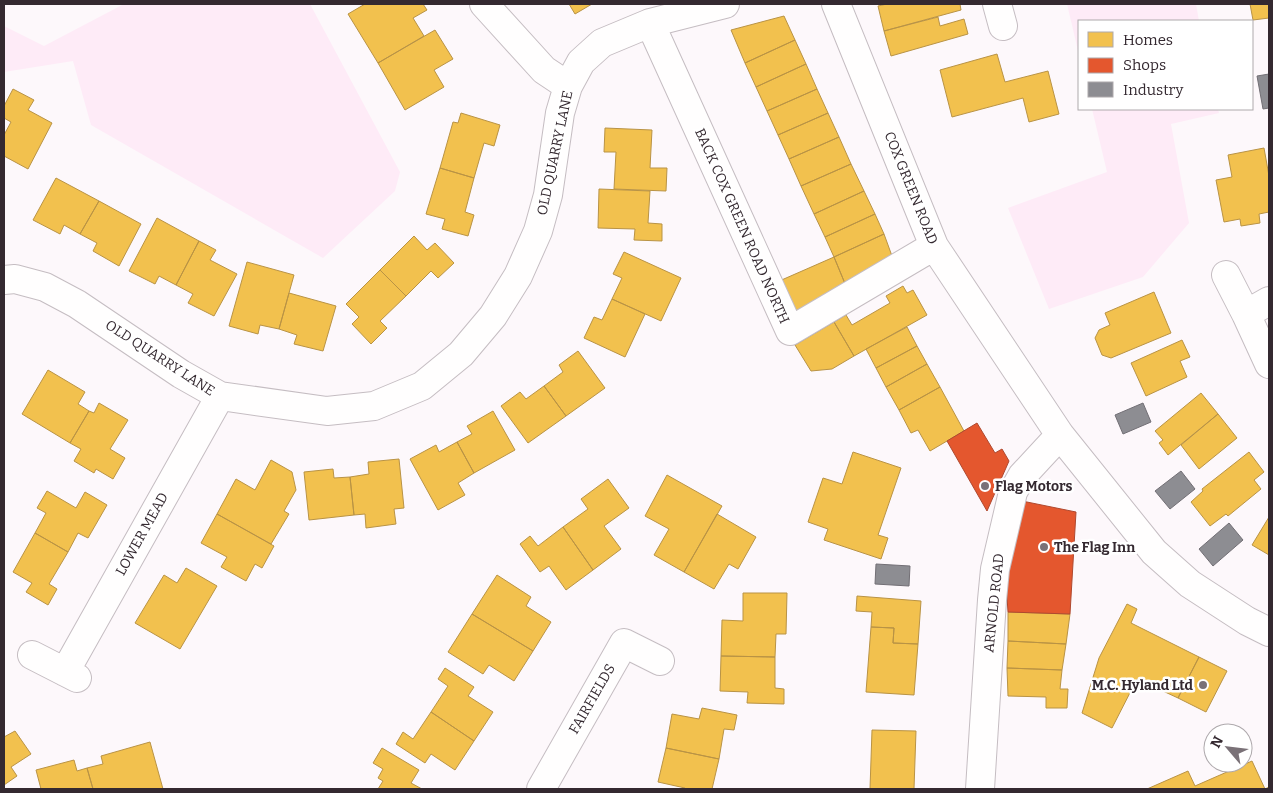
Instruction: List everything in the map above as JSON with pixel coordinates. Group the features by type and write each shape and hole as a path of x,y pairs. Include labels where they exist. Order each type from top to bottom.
{"street":[{"path":"484,4 544,70 568,86"},
{"name":"OLD QUARRY LANE","path":"4,280 15,280 45,287 77,304 181,374 220,396 327,411 374,406 422,386 461,354 493,316 518,276 538,232 548,195 560,113 568,86 581,62 602,43 650,24 725,4"},
{"name":"COX GREEN ROAD","path":"836,4 934,246 1060,435 1154,552 1190,584 1247,621 1269,632"},
{"name":"BACK COX GREEN ROAD NORTH","path":"650,24 790,331 934,246"},
{"path":"1226,275 1258,307 1269,364"},
{"name":"LOWER MEAD","path":"32,655 71,675 220,396"},
{"name":"ARNOLD ROAD","path":"980,789 992,600 996,569 1013,492 1022,476 1060,435"},
{"name":"FAIRFIELDS","path":"541,789 624,643 660,661"}],"shaded area":[{"path":"124,4 310,4 400,172 395,191 323,258 91,125 73,61 4,72 4,26 44,46"},
{"path":"1067,4 1196,4 1199,20 1078,20 1078,51"},
{"path":"1092,110 1218,110 1219,113 1171,124 1189,223 1143,277 1049,309 1008,208 1107,172"}],"building: Homes":[{"path":"365,4 423,4 427,10 413,18 424,36 378,63 348,14"},
{"path":"569,4 592,4 575,14"},
{"path":"887,4 960,4 961,10 884,31 878,6"},
{"path":"1250,4 1269,4 1269,18 1253,20"},
{"path":"784,16 795,40 745,63 731,30"},
{"path":"938,17 940,26 964,19 968,34 891,56 884,31"},
{"path":"435,30 453,59 434,70 444,87 405,110 378,63"},
{"path":"795,40 806,64 756,87 745,63"},
{"path":"997,54 1005,82 1048,71 1059,114 1029,122 1023,98 952,117 940,70"},
{"path":"806,64 817,89 767,111 756,87"},
{"path":"13,89 34,100 28,110 52,123 28,169 4,156 4,135 11,122 4,118 4,106"},
{"path":"817,89 828,113 778,135 767,111"},
{"path":"461,113 500,125 494,146 484,143 474,178 440,168 453,122 458,123"},
{"path":"828,113 839,137 789,159 778,135"},
{"path":"605,128 652,130 650,168 667,168 666,191 614,189 616,152 604,152"},
{"path":"839,137 851,164 801,186 789,159"},
{"path":"1264,148 1269,176 1269,212 1259,214 1260,223 1241,226 1240,219 1224,222 1216,180 1232,177 1228,155"},
{"path":"851,164 864,191 814,214 801,186"},
{"path":"440,168 474,178 465,212 474,215 468,236 442,229 445,219 426,214"},
{"path":"56,178 99,201 80,234 64,225 60,234 33,220"},
{"path":"599,189 650,191 648,223 662,224 662,241 634,240 635,229 598,228"},
{"path":"864,191 875,214 825,237 814,214"},
{"path":"99,201 141,224 119,266 93,251 97,243 80,234"},
{"path":"875,214 884,234 834,257 825,237"},
{"path":"157,218 199,241 176,285 159,276 155,284 129,271"},
{"path":"884,234 892,256 846,286 834,257"},
{"path":"414,236 427,250 435,243 454,263 438,278 431,271 406,296 380,270"},
{"path":"199,241 216,250 210,260 237,274 214,316 188,303 193,294 176,285"},
{"path":"624,252 681,278 661,321 612,299 622,278 613,274"},
{"path":"834,257 846,286 790,317 777,282"},
{"path":"247,262 294,275 279,329 260,325 258,334 229,326"},
{"path":"380,270 406,296 380,321 387,328 371,344 352,324 359,317 346,304"},
{"path":"903,286 907,293 913,290 927,315 854,356 834,322 846,315 852,325 890,303 886,296"},
{"path":"1154,292 1171,333 1111,358 1102,355 1095,338 1099,330 1110,325 1105,313"},
{"path":"289,293 336,306 323,351 294,344 297,335 279,329"},
{"path":"612,299 645,314 625,357 584,338 594,317 602,320"},
{"path":"834,322 854,356 832,369 811,371 795,345"},
{"path":"907,327 917,346 876,368 866,349"},
{"path":"1182,340 1190,357 1180,361 1187,377 1146,396 1131,363"},
{"path":"917,346 927,364 886,387 876,368"},
{"path":"578,351 605,388 566,416 544,386 563,372 559,365"},
{"path":"927,364 940,387 899,410 886,387"},
{"path":"48,370 85,392 78,404 89,411 70,443 22,414"},
{"path":"544,386 566,416 528,443 501,406 520,392 526,399"},
{"path":"940,387 964,431 930,451 918,430 911,433 899,410"},
{"path":"1201,393 1218,414 1168,455 1159,443 1163,440 1155,431"},
{"path":"99,403 128,420 110,449 125,458 113,479 96,469 94,473 74,461 81,449 70,443 89,411 94,413"},
{"path":"493,411 515,450 474,473 457,442 472,434 467,426"},
{"path":"1218,414 1237,438 1199,469 1181,445"},
{"path":"457,442 474,473 458,483 465,495 438,510 410,459 436,445 439,452"},
{"path":"853,452 901,468 878,535 888,538 881,559 824,540 828,529 808,522 823,478 842,484"},
{"path":"1249,452 1264,472 1254,480 1261,489 1228,516 1226,514 1210,526 1191,502 1203,491 1202,489"},
{"path":"399,459 404,508 394,509 396,524 366,528 365,514 354,515 350,477 369,474 368,462"},
{"path":"271,460 292,472 296,490 284,511 289,514 271,544 217,514 236,479 255,490"},
{"path":"333,469 334,478 350,477 354,515 309,520 304,472"},
{"path":"667,475 722,506 684,572 654,555 669,529 645,516"},
{"path":"608,479 629,508 604,526 621,549 593,570 563,527 588,509 581,499"},
{"path":"47,491 76,508 85,492 107,505 88,538 78,533 68,552 35,533 46,513 37,508"},
{"path":"217,514 274,546 262,568 255,564 246,581 221,567 227,557 201,543"},
{"path":"717,514 756,537 738,569 729,564 714,589 684,572"},
{"path":"1269,517 1269,555 1252,545"},
{"path":"563,527 593,570 566,590 549,566 540,572 520,544 530,536 538,546"},
{"path":"35,533 68,552 49,584 57,589 48,605 26,592 32,583 13,572"},
{"path":"186,568 217,586 180,649 135,623 164,575 177,583"},
{"path":"497,575 531,597 526,606 551,622 533,651 472,614"},
{"path":"743,593 787,593 786,634 776,634 775,657 721,656 722,620 743,621"},
{"path":"857,596 921,601 918,644 893,643 894,628 871,627 872,612 856,611"},
{"path":"1127,604 1137,609 1131,623 1199,657 1178,698 1137,679 1112,728 1082,713 1099,658"},
{"path":"1008,612 1070,614 1066,644 1008,641"},
{"path":"472,614 533,651 514,681 489,665 483,674 448,652"},
{"path":"871,627 894,628 893,643 918,644 914,695 866,692"},
{"path":"1008,641 1066,644 1062,670 1007,668"},
{"path":"721,656 775,657 775,688 784,689 784,704 747,703 748,692 720,691"},
{"name":"M.C. Hyland Ltd","path":"1199,657 1227,671 1206,712 1178,698"},
{"path":"445,668 474,687 468,696 493,712 474,741 431,712 448,686 438,679"},
{"path":"1007,668 1062,670 1060,689 1068,689 1067,708 1046,708 1046,697 1008,696"},
{"path":"702,708 737,715 734,730 724,729 719,759 666,748 672,714 699,719"},
{"path":"431,712 474,741 455,770 431,754 425,763 396,744 403,732 413,739"},
{"path":"872,730 916,731 914,789 870,789"},
{"path":"15,731 31,754 11,767 17,776 4,785 4,737"},
{"path":"150,742 163,789 93,789 87,768 103,764 101,756"},
{"path":"382,748 419,770 411,783 422,789 378,789 383,781 378,778 383,769 373,763"},
{"path":"666,748 719,759 712,789 685,789 658,782"},
{"path":"74,760 77,771 87,768 93,789 41,789 36,770"},
{"path":"1253,763 1265,789 1147,789 1188,771 1195,786 1225,773 1253,773"}],"building: Shops":[{"name":"Flag Motors","path":"977,423 995,453 1002,449 1009,461 987,511 947,441"},
{"name":"The Flag Inn","path":"1022,501 1076,512 1070,614 1008,612 1006,582"}],"building: Industry":[{"path":"1269,74 1269,108 1263,109 1257,76"},
{"path":"1143,403 1151,422 1123,434 1115,415"},
{"path":"1181,471 1195,489 1170,509 1155,491"},
{"path":"1229,523 1243,540 1213,566 1199,549"},
{"path":"876,564 910,566 909,586 875,584"}],"place":[{"name":"Flag Motors","path":"985,486"},
{"name":"The Flag Inn","path":"1044,547"},
{"name":"M.C. Hyland Ltd","path":"1203,685"}]}
